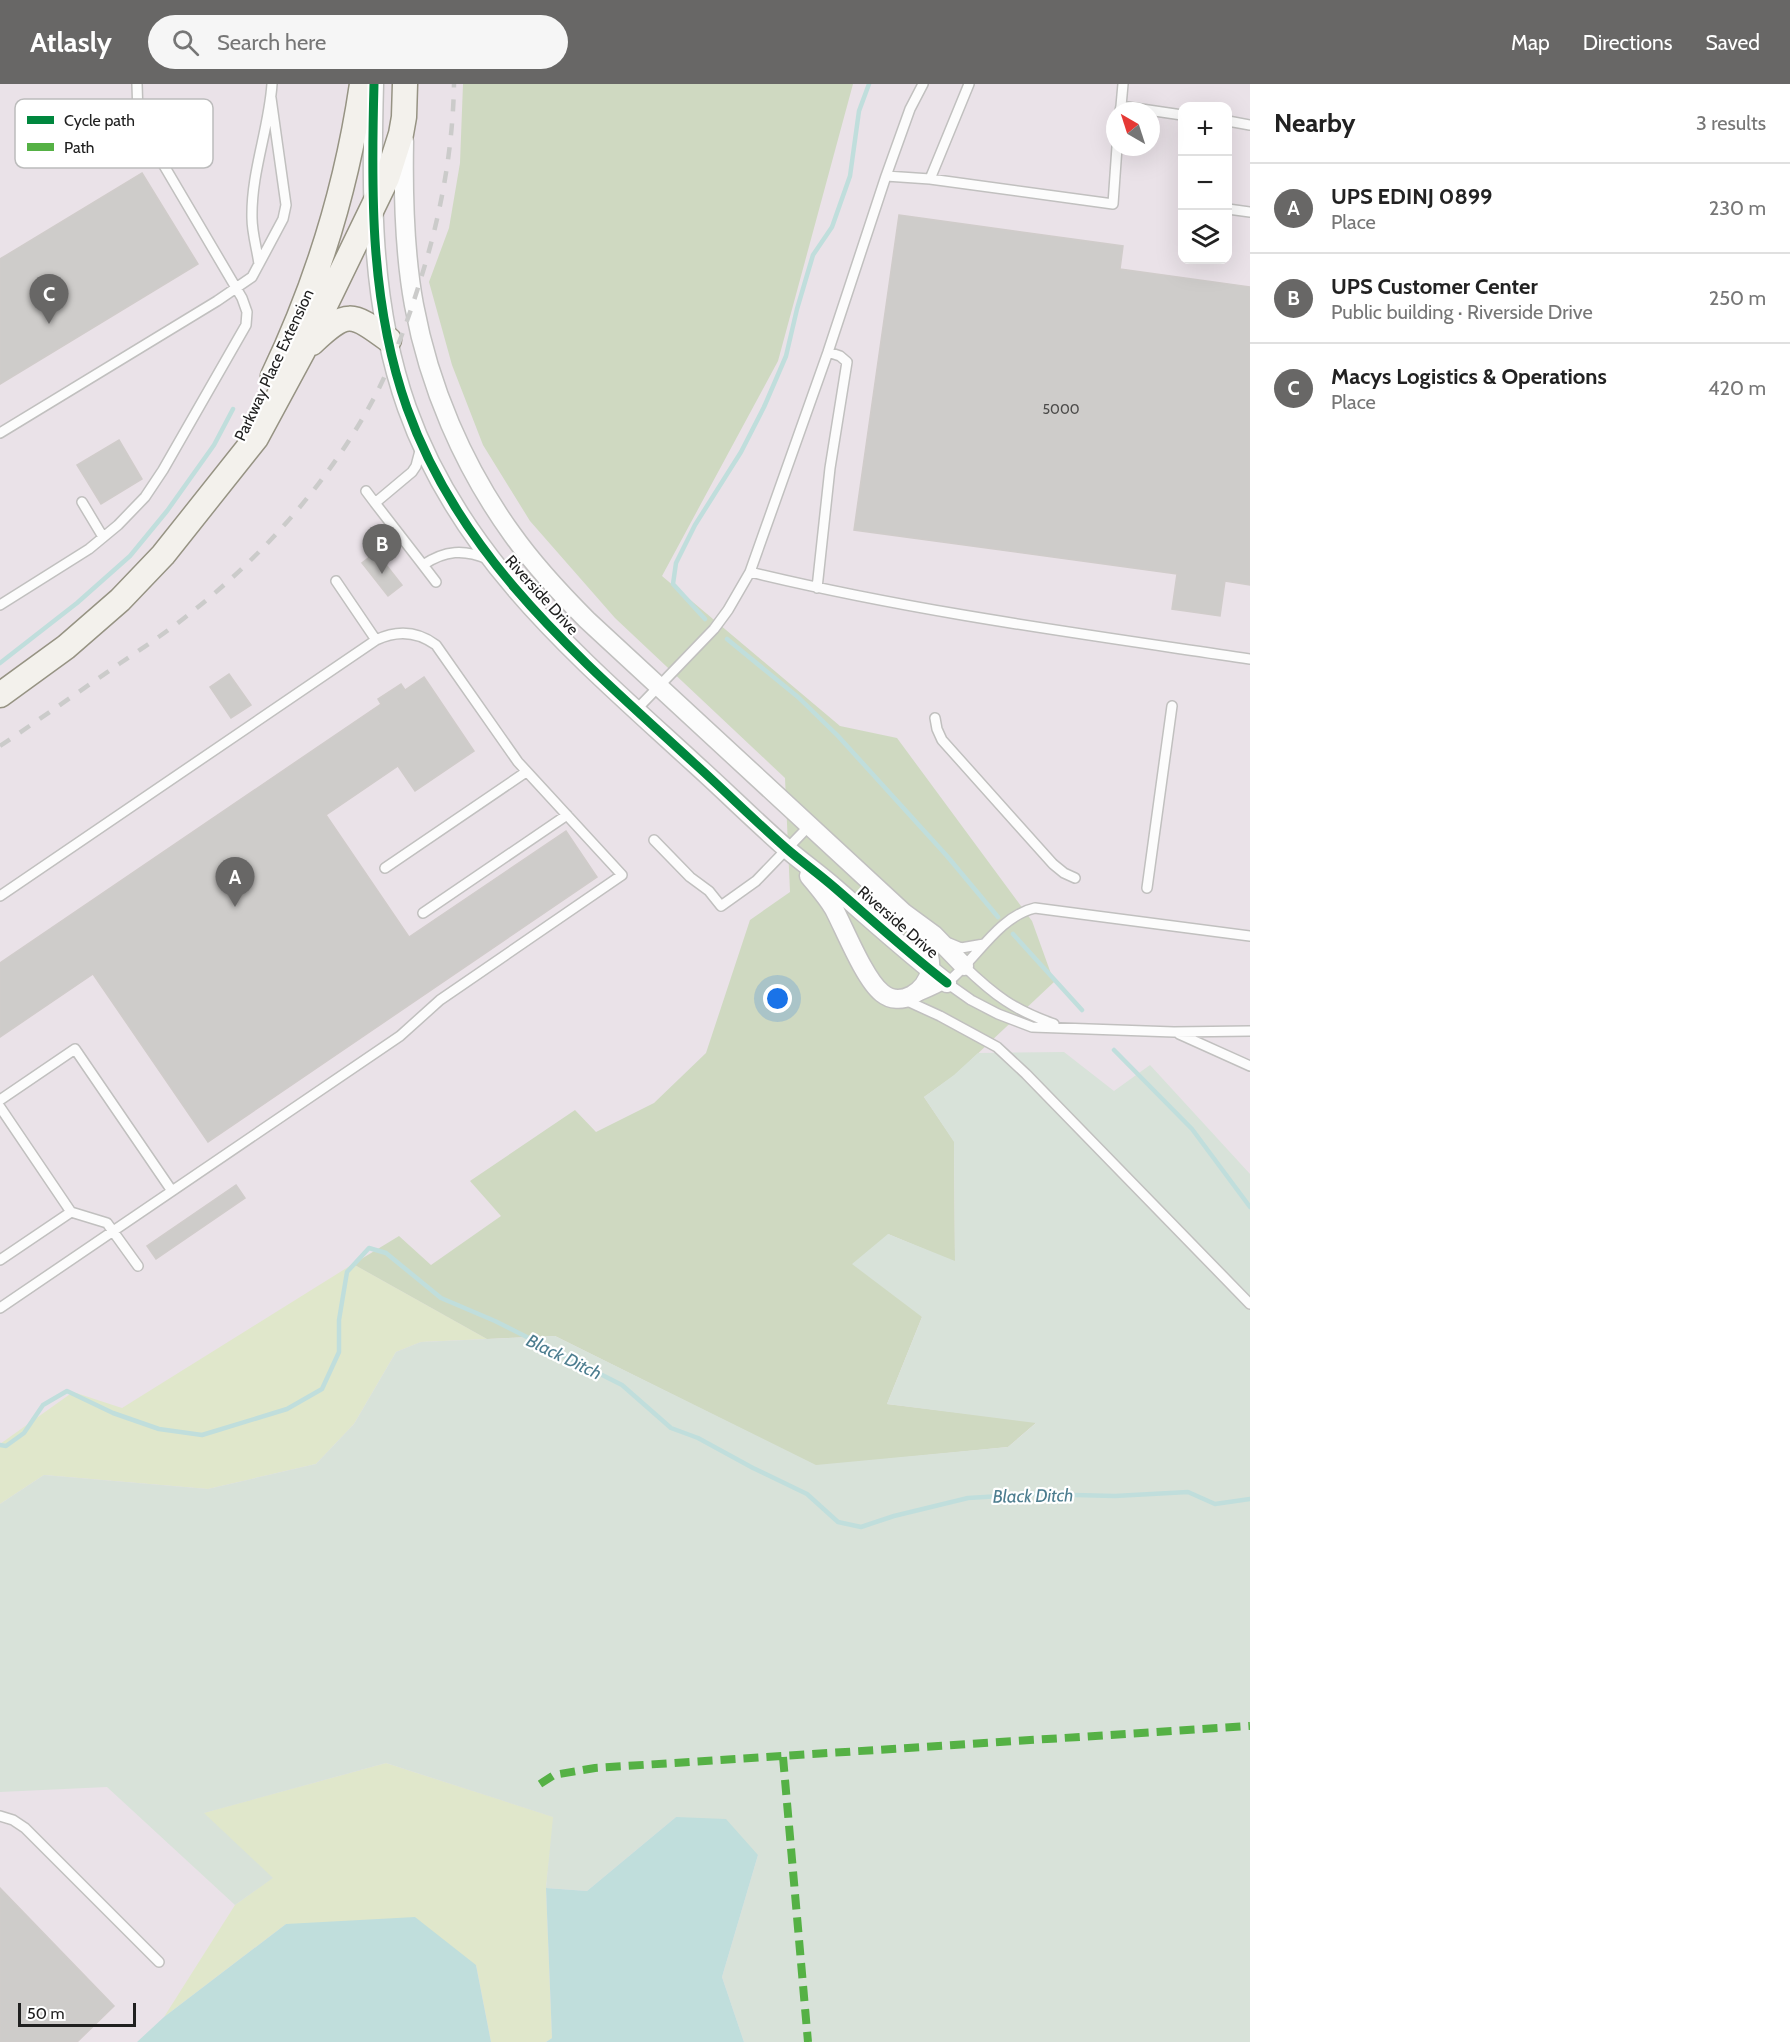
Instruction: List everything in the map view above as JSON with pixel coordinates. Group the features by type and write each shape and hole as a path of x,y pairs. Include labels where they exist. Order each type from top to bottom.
{"main road":[{"name":"Parkway Place Extension","path":"206,501 257,409 306,304 340,196 362,84"},
{"name":"Riverside Drive","path":"404,117 405,84"},
{"name":"Parkway Place Extension","path":"0,695 44,664 114,605 163,555 256,438 303,351 373,208 393,162 404,117"},
{"path":"303,351 332,326 347,318 363,320 389,340"}],"street":[{"name":"Riverside Drive","path":"374,84 373,208 378,271 389,340 402,392 421,442 454,503 491,560 539,616 636,710 787,849 947,982"},
{"name":"Riverside Drive","path":"404,117 404,205 408,263 414,304 431,374 457,440 486,495 529,556 586,620 904,913 934,935 964,966"},
{"path":"787,849 833,909 877,989 889,998 902,999 920,989 930,969 924,941 904,913"}],"lane":[{"path":"137,84 137,99"},
{"path":"259,264 252,218 258,156 271,99 272,84"},
{"path":"636,710 714,629 734,601 750,572 828,352 886,176 910,109 923,84"},
{"path":"930,179 969,84"},
{"path":"1122,102 1123,84"},
{"path":"0,433 252,277 283,219 286,205 271,99"},
{"path":"1160,112 1178,115"},
{"path":"1232,122 1250,124"},
{"path":"886,176 930,179 1113,204 1117,156"},
{"path":"0,605 71,561 104,537 132,511 156,482 243,333 247,312 237,288 166,168"},
{"path":"1232,210 1250,212"},
{"path":"817,588 830,468 847,362 840,356 828,352"},
{"path":"375,502 416,466 421,442"},
{"path":"366,491 436,582"},
{"path":"82,502 104,537"},
{"path":"423,566 432,559 462,551 491,560"},
{"path":"750,572 817,588 1048,629 1250,660"},
{"path":"336,581 376,640"},
{"path":"0,896 376,640 390,635 411,633 424,637 436,645 510,753 622,875 440,1000 400,1036 0,1308"},
{"path":"1147,888 1172,706"},
{"path":"935,718 942,740 1053,864 1075,878"},
{"path":"385,868 526,772"},
{"path":"423,913 567,815"},
{"path":"654,840 690,877 709,891 721,906 756,881 809,826"},
{"path":"902,999 916,997 947,982 984,944 1020,913 1042,908 1250,936"},
{"path":"934,935 954,947 984,944"},
{"path":"964,966 1005,1002 1062,1027"},
{"path":"947,982 971,1000 1009,1019 1032,1027 1174,1032 1250,1031"},
{"path":"902,999 996,1047 1026,1074 1250,1304"},
{"path":"1174,1032 1250,1066"},
{"path":"0,1100 75,1049 172,1191"},
{"path":"0,1107 71,1212 102,1220 114,1231 138,1266"},
{"path":"0,1260 71,1212"},
{"path":"0,1816 19,1823 30,1832 159,1962"}],"shaded area":[{"path":"0,84 1250,84 1250,2042 0,2042"},
{"path":"1064,1052 1114,1091 1150,1065 1250,1174 1250,2042 744,2042 722,1977 758,1855 676,1817 587,1891 546,1888 553,1817 386,1763 204,1813 273,1878 235,1905 107,1787 0,1792 0,1504 44,1475 208,1489 316,1464 354,1424 396,1352 421,1342 555,1336 816,1465 1008,1447 1036,1423 887,1404 922,1317 852,1264 888,1234 955,1261 954,1142 924,1097 954,1075 978,1053"}],"green space":[{"path":"463,84 853,84 778,361 662,576 840,726 897,738 1032,921 1054,982 955,1075 924,1097 954,1141 955,1262 888,1234 922,1317 887,1404 1037,1422 1008,1447 816,1466 555,1336 487,1339 353,1264 399,1236 431,1265 501,1216 470,1181 575,1110 596,1132 654,1103 706,1053 750,920 790,892 785,778 615,618 530,521 483,445 452,365 429,282 449,228 460,163"},
{"path":"353,1264 487,1339 421,1342 396,1352 354,1424 316,1464 208,1489 44,1475 0,1504 0,1444 73,1392 122,1408"},
{"path":"386,1763 554,1817 546,1888 552,2038 546,2042 491,2042 476,1965 286,1924 164,2017 235,1905 272,1878 203,1813"}],"water":[{"path":"676,1817 726,1819 758,1855 722,1977 744,2042 546,2042 552,2038 546,1888 587,1891"},
{"path":"415,1917 476,1965 491,2042 137,2042 164,2017 286,1924"}],"building":[{"path":"142,173 198,264 0,384 0,259"},
{"path":"899,215 1123,246 1120,269 1250,287 1250,585 1225,581 1220,616 1172,609 1177,574 854,530"},
{"path":"119,440 142,479 101,504 77,465"},
{"path":"376,552 402,585 388,596 362,563"},
{"path":"229,674 251,705 231,718 210,687"},
{"path":"424,677 474,751 415,791 398,766 326,815 409,937 566,831 597,877 208,1142 93,974 0,1037 0,963 381,704 378,699 401,684 405,690"},
{"path":"236,1185 245,1198 156,1259 147,1246"},
{"path":"0,1888 114,2006 77,2042 0,2042"}],"waterway":[{"path":"705,619 673,584 676,563 695,525 741,452 786,356 813,255 832,227 850,176 859,111 869,84"},
{"path":"0,663 77,603 130,556 167,511 214,445 233,409"},
{"path":"727,639 798,697 838,736 947,856 998,917"},
{"path":"1013,934 1082,1010"},
{"path":"1114,1050 1192,1129 1250,1207"},
{"name":"Black Ditch","path":"0,1445 6,1446 24,1433 43,1405 67,1391 113,1413 159,1429 202,1435 287,1409 322,1389 339,1352 339,1320 347,1272 369,1248 386,1253 441,1298 495,1321 622,1385 671,1428 698,1438 807,1494 838,1522 861,1527 894,1516 968,1498 1034,1494 1115,1496 1188,1492 1215,1504 1250,1499"}],"railway":[{"path":"0,746 166,632 220,589 271,540 317,486 337,458 374,398 390,364 422,276 433,237 446,172 452,128 454,84"}],"marked path":[{"path":"540,1784 554,1775 595,1768 1250,1726"},
{"path":"783,1757 808,2042"}],"cycle path":[{"path":"374,84 373,207 386,329 407,408 430,463 459,513 492,560 528,604 568,645 787,849 947,983"}],"place":[{"name":"Macys Logistics & Operations","path":"49,324"},
{"name":"UPS Customer Center","path":"382,574"},
{"name":"UPS EDINJ 0899","path":"235,907"}]}
